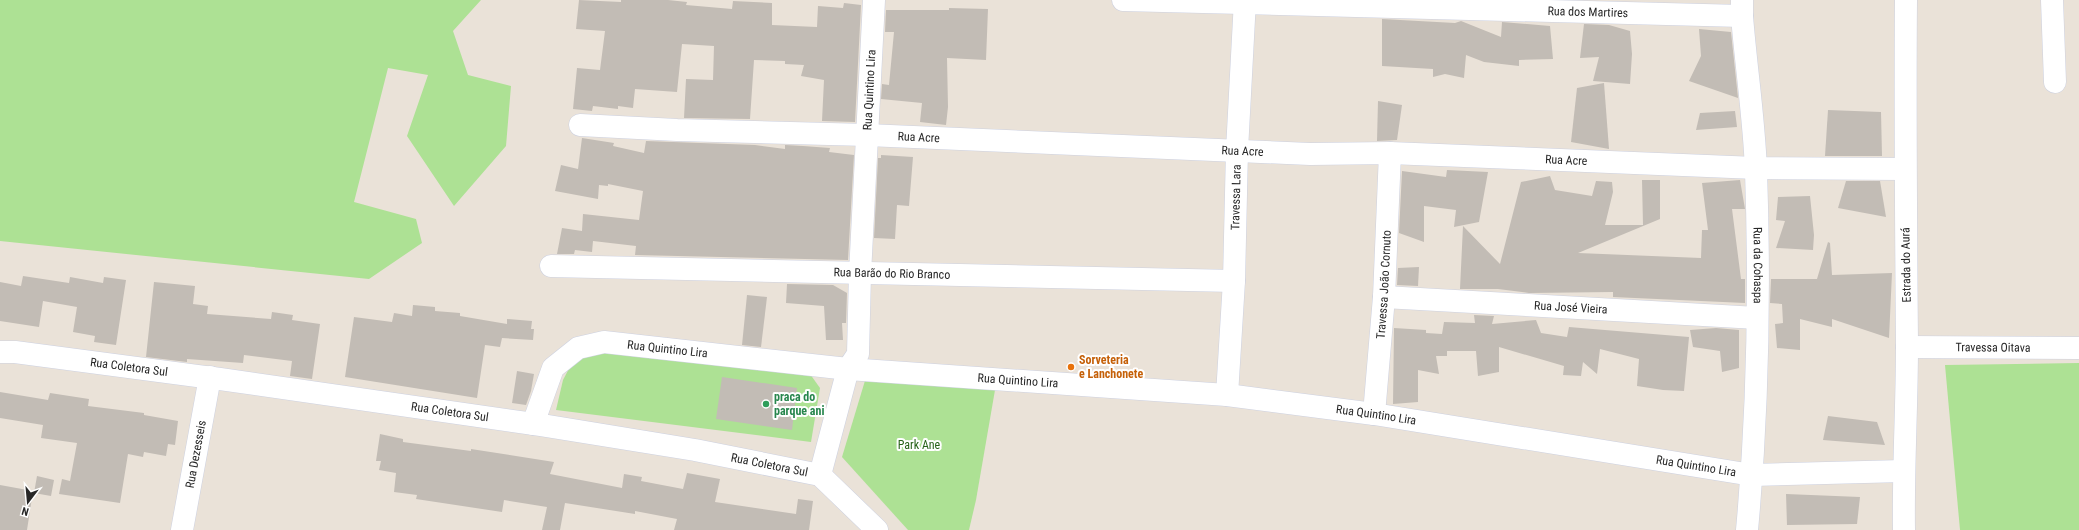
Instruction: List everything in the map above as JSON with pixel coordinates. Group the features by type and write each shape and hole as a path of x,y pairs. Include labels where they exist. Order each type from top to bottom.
{"street":[{"name":"Rua Quintino Lira","path":"820,475 848,369 858,354 860,274 874,0"},
{"name":"Rua dos Martires","path":"1123,0 1742,8"},
{"name":"Estrada do Aurá","path":"1904,530 1903,471 1907,347 1905,169 1906,0"},
{"path":"2052,0 2055,82"},
{"name":"Travessa Lara","path":"1227,395 1234,281 1237,150 1245,2"},
{"name":"Rua da Cohaspa","path":"1742,8 1756,168 1757,318 1752,475 1747,530"},
{"name":"Rua Acre","path":"580,125 677,130 867,135 1310,154 1390,153 1756,168 1905,169"},
{"name":"Travessa João Cornuto","path":"1374,414 1384,297 1390,153"},
{"name":"Rua Barão do Rio Branco","path":"550,266 860,274 1234,281"},
{"name":"Rua José Vieira","path":"1384,297 1757,318"},
{"name":"Rua Quintino Lira","path":"533,424 553,368 578,348 604,342 848,369 1227,395 1374,414 1752,475 1903,471"},
{"name":"Travessa Oitava","path":"1907,347 2079,348"},
{"name":"Rua Coletora Sul","path":"0,352 15,352 210,378 533,424 695,450 820,475 877,530"},
{"name":"Rua Dezesseis","path":"182,530 210,378"}],"green space":[{"path":"0,0 481,0 453,31 468,75 511,86 506,146 454,206 407,136 428,75 388,68 354,202 416,219 422,243 369,279 0,241"},
{"path":"597,351 810,374 820,388 811,442 556,410 563,380 574,359"},
{"path":"2079,363 2079,530 1960,530 1945,365"},
{"name":"Park Ane","path":"867,374 995,390 976,500 969,530 908,530 842,457"}],"building":[{"path":"579,0 621,2 621,0 668,0 687,2 686,5 732,9 733,1 772,3 772,25 817,27 818,6 843,8 844,3 861,5 855,122 822,121 824,80 801,76 804,65 785,64 785,61 754,60 750,119 684,118 686,79 713,80 714,46 682,44 677,92 635,89 633,108 618,106 618,109 593,106 592,111 573,109 577,68 600,70 605,31 576,29"},
{"path":"949,8 988,9 986,60 947,58 948,107 946,125 920,122 922,103 881,99 882,84 889,85 894,32 885,32 886,10 949,10"},
{"path":"1382,19 1455,23 1461,21 1501,37 1502,22 1550,26 1553,59 1519,60 1519,66 1484,62 1466,55 1464,78 1445,74 1433,77 1433,69 1382,66"},
{"path":"1584,24 1609,25 1630,31 1632,54 1630,84 1593,81 1599,57 1580,58"},
{"path":"1699,29 1731,32 1738,98 1689,81 1701,56"},
{"path":"1604,83 1609,149 1571,142 1577,88"},
{"path":"1378,101 1402,105 1397,140 1377,141"},
{"path":"1828,110 1881,112 1882,156 1825,156"},
{"path":"1735,111 1737,127 1696,130 1700,113"},
{"path":"582,138 614,143 613,146 644,153 646,141 755,145 785,149 785,145 803,146 830,148 829,152 854,155 848,260 635,255 636,246 593,241 592,252 575,250 574,254 557,254 562,228 582,231 583,214 639,220 643,191 608,184 608,186 599,185 598,199 555,191 561,165 578,169"},
{"path":"881,155 913,157 909,206 897,205 895,239 874,238 878,158 881,158"},
{"path":"1447,170 1488,172 1479,222 1454,227 1456,210 1424,206 1424,242 1399,233 1402,171 1446,177"},
{"path":"1550,176 1555,190 1592,196 1596,181 1612,182 1613,192 1605,225 1643,225 1642,180 1660,180 1660,219 1578,253 1701,258 1702,230 1708,230 1702,183 1740,180 1745,209 1732,209 1741,279 1745,279 1745,303 1613,297 1613,292 1529,293 1498,289 1460,289 1463,226 1500,264 1521,182"},
{"path":"1846,181 1880,181 1886,217 1838,208"},
{"path":"1810,196 1814,235 1813,250 1776,248 1785,221 1776,220 1778,197"},
{"path":"1828,242 1830,243 1832,275 1892,273 1889,338 1832,319 1832,327 1800,319 1800,350 1777,348 1775,324 1783,323 1782,304 1770,303 1771,279 1817,279"},
{"path":"1419,267 1418,286 1397,285 1398,268"},
{"path":"23,276 69,283 70,277 103,283 104,277 126,280 116,345 94,342 95,336 73,332 77,307 43,301 39,327 0,321 0,282 21,286"},
{"path":"154,282 195,286 193,304 208,306 207,314 271,319 272,312 293,315 292,320 320,324 312,379 290,376 292,361 244,355 243,363 187,359 187,362 146,357"},
{"path":"787,284 833,285 847,293 846,323 842,323 843,340 826,340 824,306 786,303"},
{"path":"747,295 767,297 761,347 742,345"},
{"path":"413,305 435,307 435,311 460,313 460,316 507,324 507,319 532,321 531,329 534,329 533,340 502,338 500,347 485,345 477,398 345,377 354,317 392,322 394,313 412,316"},
{"path":"1474,315 1494,316 1492,324 1536,320 1541,333 1567,337 1569,327 1689,337 1684,391 1663,390 1637,386 1639,359 1600,349 1597,374 1583,362 1581,376 1563,375 1564,366 1499,347 1499,372 1478,376 1476,351 1447,351 1447,356 1436,356 1439,374 1418,370 1418,402 1393,404 1394,328 1426,330 1426,333 1442,334 1444,322 1475,323"},
{"path":"1716,328 1739,330 1739,368 1722,372 1720,351 1693,347 1690,330"},
{"path":"517,371 534,374 531,391 526,405 512,403"},
{"path":"722,377 797,388 792,430 716,419"},
{"path":"0,392 48,400 50,393 89,399 88,406 144,413 144,415 178,421 175,445 168,444 166,456 144,452 143,457 128,454 120,503 59,494 62,479 70,481 77,443 41,438 43,425 0,418"},
{"path":"1828,416 1877,422 1885,445 1823,440"},
{"path":"380,434 403,439 403,442 471,451 471,449 554,462 550,474 622,488 624,474 642,477 641,481 683,489 687,473 720,479 715,502 796,514 798,499 813,501 809,530 674,530 677,519 635,511 635,514 565,503 560,530 542,530 547,507 504,500 502,512 416,499 417,495 394,492 396,473 379,470 381,461 376,461"},
{"path":"37,476 54,480 51,496 34,493"},
{"path":"0,485 33,491 27,530 0,530"},
{"path":"1786,494 1860,497 1857,524 1787,525"}],"place":[{"name":"Sorveteria e Lanchonete","path":"1071,367"},
{"name":"praca do parque ani","path":"766,404"}]}
